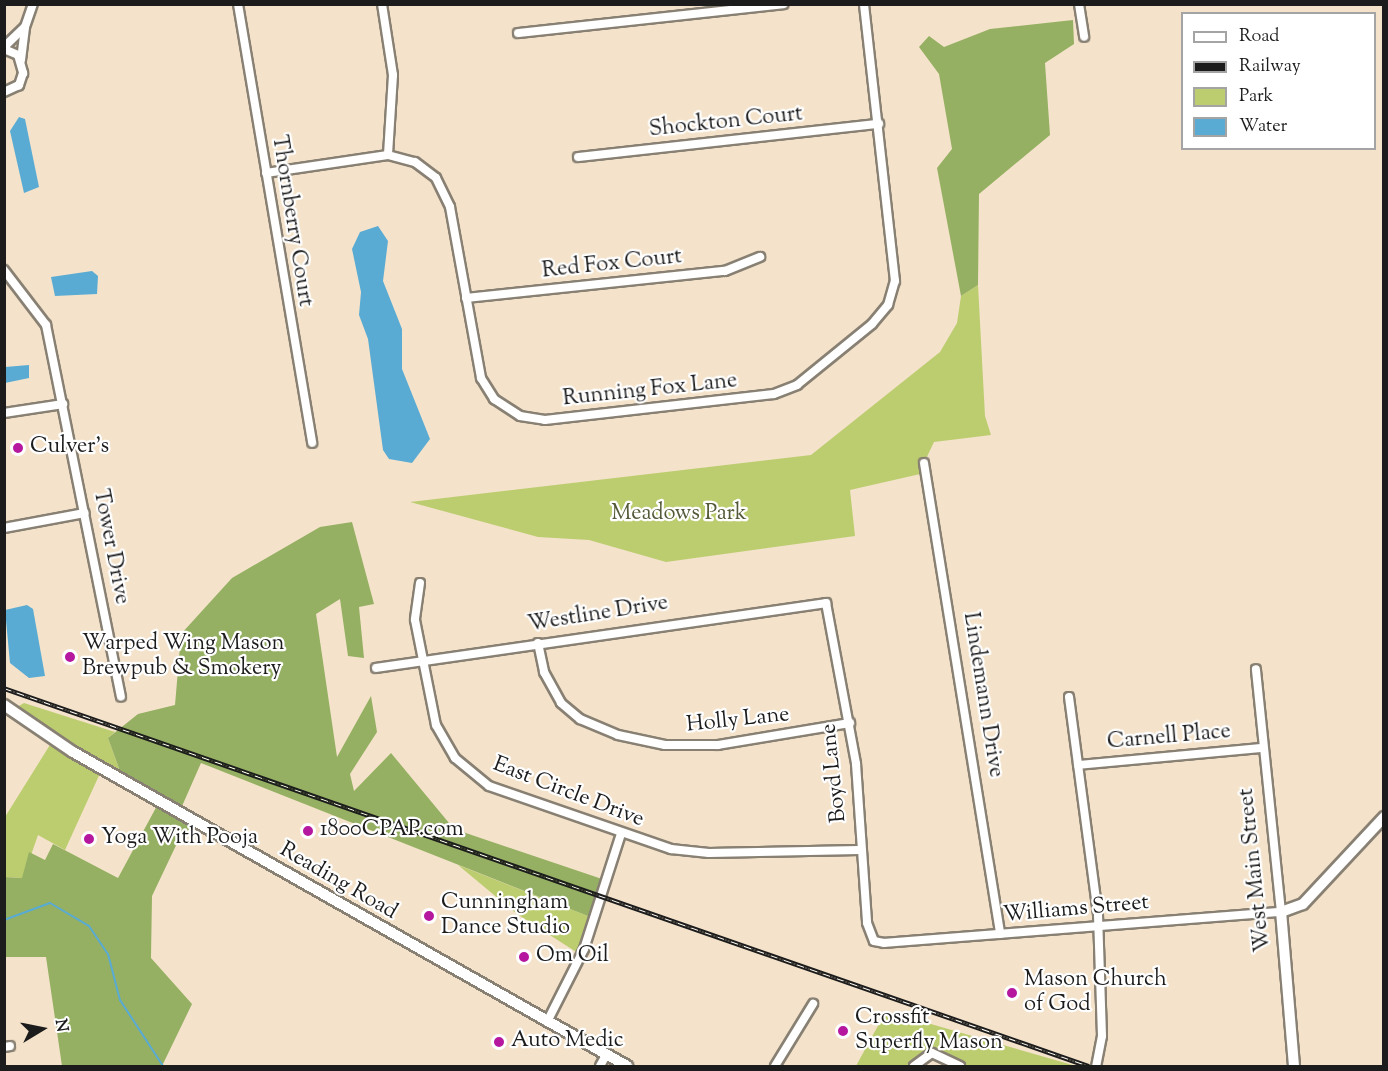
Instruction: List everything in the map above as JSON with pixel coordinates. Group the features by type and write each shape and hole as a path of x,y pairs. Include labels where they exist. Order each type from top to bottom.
{"main road":[{"name":"Reading Road","path":"4,705 73,752 627,1066"},
{"path":"1281,912 1303,904 1383,817"},
{"name":"West Main Street","path":"1281,912 1294,1066"}],"street":[{"path":"6,93 22,79 21,60 25,27 33,4"},
{"name":"Thornberry Court","path":"238,4 312,443"},
{"path":"382,4 393,75 388,155"},
{"path":"518,33 783,4"},
{"name":"Running Fox Lane","path":"266,173 388,155 426,169 443,189 481,378 494,399 520,416 545,420 786,391 872,324 892,293 896,256 864,4"},
{"path":"1079,4 1084,37"},
{"path":"21,60 4,48 25,27"},
{"name":"Shockton Court","path":"578,157 879,124"},
{"name":"Red Fox Court","path":"465,298 725,271 760,257"},
{"name":"Tower Drive","path":"4,270 41,314 62,400 121,697"},
{"path":"4,413 62,400"},
{"name":"Lindemann Drive","path":"924,463 1000,934"},
{"path":"4,528 85,513"},
{"name":"East Circle Drive","path":"420,583 415,607 422,660 436,725 463,768 500,792 621,834 709,854 859,849"},
{"name":"Westline Drive","path":"376,668 826,603"},
{"name":"Boyd Lane","path":"826,603 850,723 859,849 874,941"},
{"name":"Holly Lane","path":"538,643 544,672 561,703 580,719 618,735 665,745 718,745 850,723"},
{"name":"West Main Street","path":"1256,669 1262,748 1281,912"},
{"path":"1069,697 1097,927 1102,1036 1096,1066"},
{"name":"Carnell Place","path":"1078,765 1262,748"},
{"path":"547,1022 581,955 621,834"},
{"name":"Williams Street","path":"874,941 1000,934 1281,912"},
{"path":"775,1066 813,1004"},
{"path":"914,1066 930,1053 960,1066"},
{"path":"600,1066 606,1055"}],"green space":[{"path":"1073,20 1074,44 1045,63 1050,135 979,194 978,285 961,296 937,168 952,149 939,74 919,47 929,36 944,47 990,29"},
{"name":"Meadows Park","path":"978,285 985,416 991,435 934,442 924,463 929,472 850,490 855,536 666,562 589,540 538,537 410,502 811,455 940,352 957,323 961,296"},
{"path":"352,522 374,604 359,607 364,658 348,656 340,599 316,614 337,757 371,696 377,732 350,774 354,791 391,753 454,829 605,880 593,918 201,763 179,813 196,824 180,837 152,896 151,958 192,1004 162,1066 62,1066 46,957 5,957 4,877 22,878 29,852 45,860 53,844 118,878 159,802 124,782 108,738 138,714 175,705 181,634 232,578 320,527"},
{"path":"24,703 115,732 108,738 124,782 102,769 65,850 38,835 23,878 5,877 5,817 53,740 12,710"},
{"path":"458,865 593,918 581,955 517,914"},
{"path":"886,1011 1076,1066 959,1066 938,1054 914,1066 856,1066"}],"water":[{"path":"19,117 25,119 39,187 24,193 10,131"},
{"path":"378,226 388,241 383,281 402,329 402,369 430,439 412,463 389,459 383,450 368,339 359,315 361,292 352,249 360,232"},
{"path":"92,271 98,276 97,294 55,296 51,277"},
{"path":"29,365 29,378 5,383 5,367"},
{"path":"27,605 33,609 45,676 29,678 10,663 5,610"}],"waterway":[{"path":"4,920 50,903 89,926 108,954 120,1000 163,1066"}],"railway":[{"path":"4,688 1089,1066"}],"place":[{"name":"Culver's","path":"18,448"},
{"name":"Warped Wing Mason Brewpub & Smokery","path":"70,657"},
{"name":"1800CPAP.com","path":"308,831"},
{"name":"Yoga With Pooja","path":"89,839"},
{"name":"Cunningham Dance Studio","path":"429,916"},
{"name":"Om Oil","path":"524,957"},
{"name":"Mason Church of God","path":"1012,993"},
{"name":"Crossfit Superfly Mason","path":"843,1031"},
{"name":"Auto Medic","path":"499,1042"}]}
